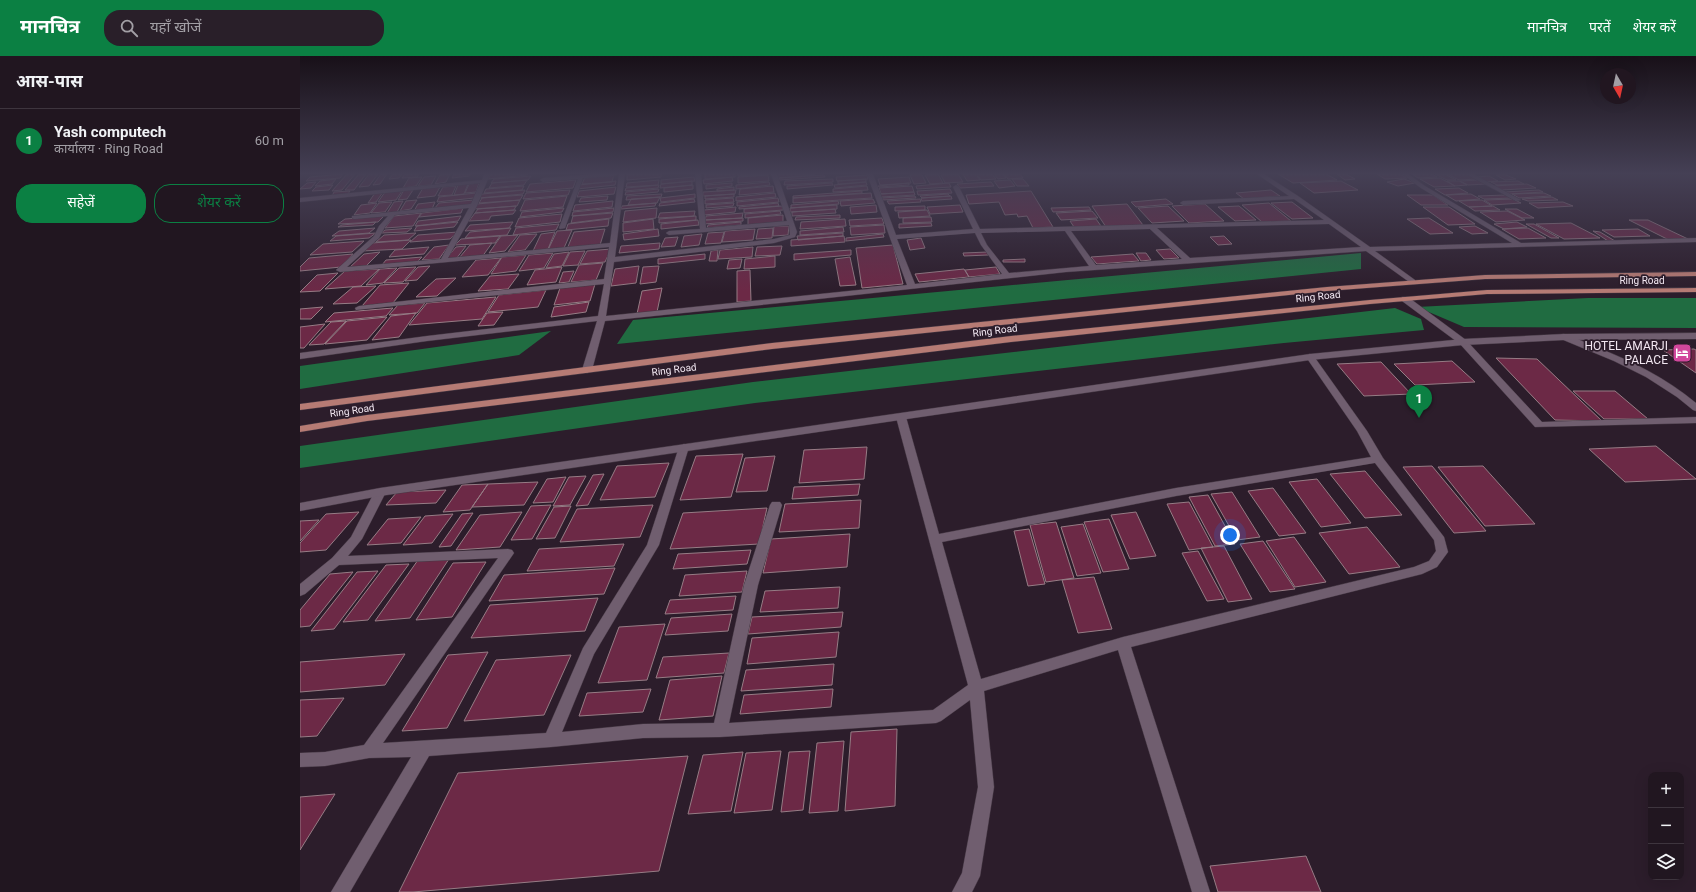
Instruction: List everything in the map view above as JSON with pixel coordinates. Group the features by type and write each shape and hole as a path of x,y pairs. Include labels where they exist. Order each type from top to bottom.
{"main road":[{"name":"Ring Road","path":"300,407 780,345 1327,289 1486,277 1696,274"},
{"name":"Ring Road","path":"300,429 367,418 1011,339 1405,299 1487,292 1696,290"}],"street":[{"path":"354,217 403,213"},
{"path":"443,261 470,213"},
{"path":"562,228 568,213"},
{"path":"587,370 602,318 617,213"},
{"path":"701,213 703,230"},
{"path":"611,260 784,239 793,236 794,232 787,213"},
{"path":"885,213 912,287"},
{"path":"968,213 984,245 1008,277"},
{"path":"1318,213 1412,282"},
{"path":"1466,213 1521,246"},
{"path":"393,214 382,226 377,237 340,270 613,245"},
{"path":"895,237 977,231 1330,222"},
{"path":"669,233 791,224"},
{"path":"1152,227 1189,261"},
{"path":"1066,229 1095,268"},
{"path":"300,356 389,343 602,318 1095,268 1368,249 1696,240"},
{"path":"359,308 608,281"},
{"path":"1405,299 1464,342 1540,424 1696,420"},
{"path":"300,507 380,492 1310,357 1464,342 1564,337 1696,336"},
{"path":"1564,337 1622,361 1660,380 1679,393 1696,408"},
{"path":"300,760 325,759 369,751 424,749 551,740 643,730 720,730 936,716 976,687 1123,643 1417,571 1433,564 1442,552 1440,540 1378,460 1362,431 1310,357"},
{"path":"901,417 976,687 986,786 971,876 961,892"},
{"path":"551,740 588,652 653,545 684,447"},
{"path":"934,540 1176,492 1378,460"},
{"path":"300,591 336,561 356,539 380,492"},
{"path":"720,730 750,585 776,505"},
{"path":"336,561 508,553 369,751"},
{"path":"1123,643 1201,892"},
{"path":"340,892 424,749"}],"green space":[{"path":"1361,253 1361,269 617,344 633,320"},
{"path":"1588,298 1696,298 1696,328 1464,327 1417,307"},
{"path":"1395,308 1421,319 1424,330 1284,343 755,403 300,468 300,446 753,382"},
{"path":"551,331 519,355 300,389 300,366"}],"building":[{"path":"355,213 370,213 354,215"},
{"path":"421,213 413,226 385,228 394,216"},
{"path":"422,213 461,213 419,217"},
{"path":"475,213 514,213 491,216 489,220 469,221"},
{"path":"522,213 553,213 520,217"},
{"path":"573,213 603,213 572,216"},
{"path":"613,213 611,218 571,223 573,216"},
{"path":"625,213 656,213 656,218 623,222"},
{"path":"660,213 695,213 694,216 658,218"},
{"path":"704,213 725,213 704,215"},
{"path":"743,213 742,218 705,220 706,216"},
{"path":"781,213 781,214 745,218 745,214"},
{"path":"792,213 836,213 792,216"},
{"path":"898,213 929,213 930,216 899,218"},
{"path":"1004,213 1044,213 1053,227 1033,228 1027,216 1018,217 1017,214 1005,215"},
{"path":"1056,213 1094,213 1098,218 1061,220"},
{"path":"1097,213 1134,213 1143,225 1106,227"},
{"path":"1143,213 1175,213 1184,221 1152,223"},
{"path":"1179,213 1215,213 1224,221 1189,223"},
{"path":"1225,213 1248,213 1256,220 1235,221"},
{"path":"1251,213 1281,213 1291,221 1262,222"},
{"path":"1284,213 1306,213 1313,218 1292,219"},
{"path":"1431,213 1458,213 1475,224 1448,225"},
{"path":"1482,213 1511,213 1525,220 1496,222"},
{"path":"1513,213 1525,213 1534,218 1522,218"},
{"path":"562,214 560,222 515,227 519,218"},
{"path":"783,215 783,223 748,226 748,218"},
{"path":"840,215 840,218 795,220 796,217"},
{"path":"384,216 378,222 338,224 345,219"},
{"path":"461,216 458,221 415,226 418,221"},
{"path":"696,216 696,220 659,223 659,219"},
{"path":"931,217 932,222 903,223 903,218"},
{"path":"743,218 743,221 704,224 705,220"},
{"path":"882,218 884,224 850,226 849,220"},
{"path":"1429,218 1453,233 1430,234 1407,219"},
{"path":"609,219 608,226 566,230 568,224"},
{"path":"653,219 654,229 623,232 623,223"},
{"path":"845,219 846,226 800,229 801,222"},
{"path":"1096,219 1101,226 1074,227 1070,221"},
{"path":"698,220 699,225 661,229 661,224"},
{"path":"1629,220 1648,220 1688,239 1669,240"},
{"path":"376,222 373,225 338,227 342,225"},
{"path":"458,222 454,227 414,231 417,226"},
{"path":"513,222 509,228 465,231 470,225"},
{"path":"741,222 741,225 707,228 708,225"},
{"path":"1517,222 1527,227 1504,229 1494,224"},
{"path":"931,223 932,226 899,228 899,224"},
{"path":"1571,223 1600,238 1564,239 1536,224"},
{"path":"559,224 556,230 513,235 516,228"},
{"path":"1526,224 1534,224 1559,238 1551,238"},
{"path":"884,225 885,233 851,235 850,227"},
{"path":"774,226 789,226 788,235 773,236"},
{"path":"1475,226 1488,233 1472,234 1459,227"},
{"path":"843,227 844,232 800,235 800,231"},
{"path":"375,228 369,233 332,236 339,231"},
{"path":"412,228 407,232 381,233 385,230"},
{"path":"511,228 507,235 465,238 470,232"},
{"path":"773,228 772,238 756,239 758,229"},
{"path":"1528,228 1546,238 1519,239 1502,229"},
{"path":"605,229 600,245 567,249 574,232"},
{"path":"658,229 659,236 624,240 623,234"},
{"path":"755,229 753,240 722,242 725,231"},
{"path":"1638,229 1650,236 1614,237 1602,230"},
{"path":"572,230 564,248 548,250 557,231"},
{"path":"1593,231 1600,232 1615,241 1608,241"},
{"path":"458,232 450,239 410,242 418,235"},
{"path":"555,232 548,249 533,251 541,234"},
{"path":"724,232 721,243 705,244 708,233"},
{"path":"376,233 369,238 330,241 336,236"},
{"path":"416,233 408,240 376,242 384,235"},
{"path":"843,233 843,236 798,240 797,236"},
{"path":"537,234 525,250 508,252 520,235"},
{"path":"702,234 699,245 681,247 684,236"},
{"path":"883,234 884,237 846,241 846,238"},
{"path":"518,235 505,251 489,253 501,236"},
{"path":"500,236 495,243 455,245 461,239"},
{"path":"844,236 845,242 791,246 791,240"},
{"path":"1224,236 1232,244 1218,245 1210,237"},
{"path":"678,237 675,246 661,247 665,238"},
{"path":"921,238 925,248 910,250 907,240"},
{"path":"411,240 402,249 362,251 372,243"},
{"path":"364,241 352,252 310,255 323,244"},
{"path":"492,243 482,257 459,258 470,245"},
{"path":"660,243 659,249 619,253 621,246"},
{"path":"449,245 439,259 422,260 434,247"},
{"path":"893,245 903,284 862,288 856,248"},
{"path":"466,246 456,259 445,260 456,247"},
{"path":"782,246 780,255 755,256 757,247"},
{"path":"429,247 424,254 389,257 395,250"},
{"path":"753,247 752,257 718,259 720,250"},
{"path":"611,249 605,262 580,264 587,251"},
{"path":"1170,249 1179,258 1164,259 1156,250"},
{"path":"718,250 717,261 709,261 711,251"},
{"path":"851,250 851,255 794,260 794,254"},
{"path":"585,251 578,265 563,266 570,252"},
{"path":"380,252 365,267 349,268 364,254"},
{"path":"569,252 562,266 546,268 554,254"},
{"path":"988,252 988,255 964,256 963,253"},
{"path":"553,253 544,268 519,271 529,255"},
{"path":"1136,253 1146,253 1151,260 1141,261"},
{"path":"353,254 341,267 300,271 300,267 309,258"},
{"path":"705,254 705,259 658,264 658,259"},
{"path":"1133,254 1139,261 1097,264 1091,257"},
{"path":"526,255 516,271 491,274 502,257"},
{"path":"775,256 775,267 744,269 745,259"},
{"path":"422,257 417,262 382,265 386,260"},
{"path":"850,257 856,285 840,286 835,259"},
{"path":"501,258 488,275 462,277 476,260"},
{"path":"742,259 740,268 727,269 729,260"},
{"path":"1025,259 1025,262 1003,262 1003,260"},
{"path":"603,263 596,280 571,282 579,265"},
{"path":"430,266 417,280 405,281 418,267"},
{"path":"639,266 636,283 611,286 615,269"},
{"path":"659,266 656,282 640,284 643,267"},
{"path":"416,267 403,282 384,283 399,268"},
{"path":"562,267 556,282 527,285 535,270"},
{"path":"996,267 1000,274 969,277 965,270"},
{"path":"397,268 383,283 366,285 380,269"},
{"path":"379,269 361,286 325,289 345,271"},
{"path":"964,269 969,277 919,282 915,274"},
{"path":"750,270 751,301 737,302 737,271"},
{"path":"574,271 569,282 559,283 563,272"},
{"path":"338,273 320,291 300,292 317,275"},
{"path":"519,274 508,289 478,291 490,276"},
{"path":"456,278 437,296 416,297 436,279"},
{"path":"409,283 393,303 362,306 380,285"},
{"path":"595,284 590,301 554,305 560,288"},
{"path":"376,286 357,303 333,304 353,287"},
{"path":"662,288 657,312 637,314 642,291"},
{"path":"546,290 538,307 488,312 499,295"},
{"path":"496,297 482,319 409,325 427,303"},
{"path":"589,302 586,312 551,317 554,307"},
{"path":"425,303 417,313 389,315 398,305"},
{"path":"323,307 311,319 300,319 300,309"},
{"path":"393,308 386,316 325,322 334,313"},
{"path":"503,312 494,325 478,326 487,313"},
{"path":"416,313 399,337 372,340 391,316"},
{"path":"387,317 367,340 325,344 347,321"},
{"path":"346,321 324,344 309,345 331,322"},
{"path":"325,324 304,348 300,348 300,327"},
{"path":"1663,350 1696,350 1696,373"},
{"path":"1496,358 1537,359 1602,421 1555,420"},
{"path":"1452,361 1475,382 1415,385 1394,364"},
{"path":"1381,362 1411,394 1364,396 1337,364"},
{"path":"1573,391 1615,391 1648,419 1604,419"},
{"path":"1656,446 1696,479 1625,482 1589,449"},
{"path":"867,447 864,479 799,483 804,450"},
{"path":"743,454 731,497 680,500 696,456"},
{"path":"775,456 767,491 736,492 745,458"},
{"path":"669,463 655,497 600,500 617,466"},
{"path":"1432,466 1486,531 1454,533 1403,467"},
{"path":"1483,466 1535,524 1485,526 1438,467"},
{"path":"1365,471 1402,515 1365,518 1330,474"},
{"path":"604,474 588,505 576,506 593,475"},
{"path":"586,476 570,505 553,506 569,477"},
{"path":"566,477 553,502 533,503 547,479"},
{"path":"1317,479 1351,523 1321,527 1289,482"},
{"path":"538,482 524,505 472,507 488,484"},
{"path":"488,484 470,510 443,512 462,485"},
{"path":"860,484 858,495 792,499 794,487"},
{"path":"1273,488 1306,533 1279,536 1248,491"},
{"path":"446,490 436,503 386,505 397,492"},
{"path":"1232,492 1260,537 1237,540 1211,494"},
{"path":"1208,495 1235,544 1215,546 1189,497"},
{"path":"861,500 859,528 779,532 785,504"},
{"path":"1189,502 1213,547 1189,550 1167,504"},
{"path":"551,505 532,539 511,540 531,506"},
{"path":"653,505 640,537 560,542 577,509"},
{"path":"571,506 555,538 536,539 554,507"},
{"path":"767,508 759,544 670,549 683,513"},
{"path":"359,512 326,550 300,552 300,543 326,514"},
{"path":"522,512 500,547 456,550 480,515"},
{"path":"1136,512 1156,556 1130,559 1111,515"},
{"path":"473,513 451,546 439,547 462,514"},
{"path":"453,514 432,543 403,545 425,516"},
{"path":"421,517 401,543 367,545 388,519"},
{"path":"1109,519 1129,569 1103,572 1084,522"},
{"path":"319,520 300,541 300,521"},
{"path":"1056,522 1074,578 1046,582 1030,525"},
{"path":"1083,524 1101,573 1077,576 1061,527"},
{"path":"1367,527 1400,567 1349,574 1319,533"},
{"path":"1029,529 1045,584 1028,586 1014,531"},
{"path":"850,534 847,567 763,573 771,539"},
{"path":"1294,537 1326,582 1295,587 1266,541"},
{"path":"1263,541 1295,589 1270,592 1240,544"},
{"path":"624,544 614,566 527,571 539,549"},
{"path":"1224,546 1252,599 1228,602 1201,548"},
{"path":"751,550 747,564 673,569 678,554"},
{"path":"1198,551 1224,599 1207,601 1182,553"},
{"path":"449,559 410,618 375,621 418,560"},
{"path":"486,562 452,617 416,620 453,563"},
{"path":"409,564 368,620 343,622 386,565"},
{"path":"615,568 604,594 489,601 504,575"},
{"path":"378,571 334,629 311,631 357,572"},
{"path":"747,571 742,592 679,596 685,575"},
{"path":"353,572 310,626 300,627 300,610 330,574"},
{"path":"1094,577 1112,629 1078,633 1062,580"},
{"path":"840,587 838,608 760,612 765,591"},
{"path":"736,596 733,610 665,614 670,600"},
{"path":"598,598 585,631 471,638 490,605"},
{"path":"843,612 841,627 748,634 752,617"},
{"path":"732,614 728,631 665,635 671,618"},
{"path":"665,624 647,680 598,683 619,627"},
{"path":"839,632 836,657 747,664 752,638"},
{"path":"488,652 447,728 402,731 448,655"},
{"path":"729,653 724,673 656,678 663,657"},
{"path":"405,654 385,685 300,692 300,662"},
{"path":"571,655 544,715 464,721 496,660"},
{"path":"834,664 832,685 741,691 746,670"},
{"path":"722,676 713,716 659,720 670,680"},
{"path":"651,689 643,712 579,716 587,693"},
{"path":"833,689 831,707 740,714 744,695"},
{"path":"344,698 317,736 300,737 300,700"},
{"path":"897,729 895,806 845,811 851,732"},
{"path":"844,741 838,811 809,813 817,743"},
{"path":"781,751 772,810 734,813 746,753"},
{"path":"810,751 803,810 781,812 789,752"},
{"path":"743,752 731,811 688,814 703,755"},
{"path":"688,756 659,871 399,892 458,773"},
{"path":"335,794 300,850 300,797"},
{"path":"1306,856 1321,892 1218,892 1210,866"}],"place":[{"name":"HOTEL AMARJI PALACE","path":"1682,353"},
{"name":"Yash computech","path":"1419,418"}]}
